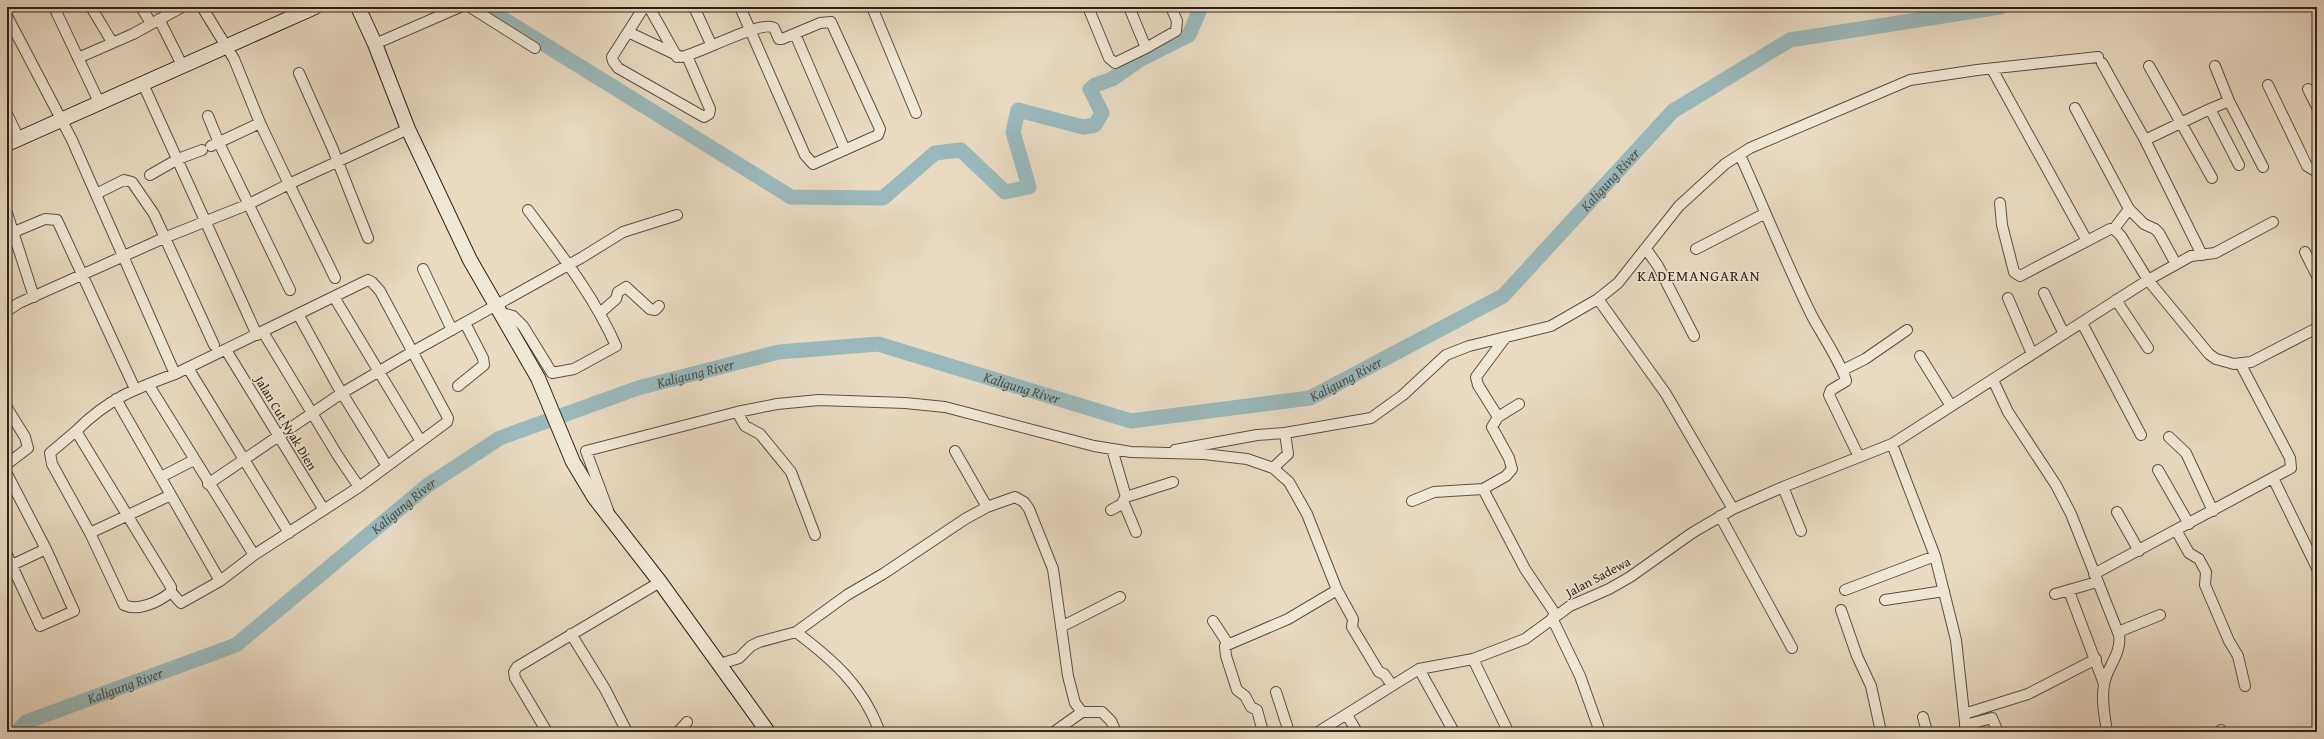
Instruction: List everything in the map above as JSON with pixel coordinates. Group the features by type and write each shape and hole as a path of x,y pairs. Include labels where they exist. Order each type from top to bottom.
{"main road":[{"path":"13,142 61,119 315,7"},
{"path":"358,7 375,44 408,129 470,260 541,385 568,452 594,497 660,582 768,732"}],"street":[{"path":"54,7 100,102"},
{"path":"91,7 112,42"},
{"path":"141,7 155,21 182,65"},
{"path":"78,58 133,34 182,7"},
{"path":"202,7 234,59 260,123 335,278"},
{"path":"375,44 460,7"},
{"path":"470,7 535,48"},
{"path":"644,7 612,57 615,65 704,117 710,114 710,109 682,56 649,7"},
{"path":"694,7 712,44"},
{"path":"628,32 682,56 712,44 751,31 771,26 780,40 820,23 831,22 880,129 878,135 813,164 807,160 751,31 740,7"},
{"path":"872,7 916,113"},
{"path":"1088,7 1110,61 1115,63 1176,31 1177,21 1171,7"},
{"path":"1129,7 1146,48"},
{"path":"7,16 61,119 96,194 175,374"},
{"path":"795,34 846,150"},
{"path":"1163,453 1179,448 1257,435 1286,433 1371,418 1403,395 1446,355 1468,346 1504,338 1559,322 1598,299 1618,283 1679,206 1725,164 1750,148 1910,80 1992,69 2100,60 2145,140 2202,255"},
{"path":"2149,66 2212,178"},
{"path":"2215,66 2229,101 2263,167"},
{"path":"1992,69 2087,241"},
{"path":"299,73 338,162 368,238"},
{"path":"143,84 206,221 260,333 359,486"},
{"path":"2268,85 2308,166 2317,172"},
{"path":"2308,89 2317,107"},
{"path":"2145,140 2180,121 2229,101"},
{"path":"2075,108 2130,209 2144,224 2155,229 2159,233 2176,264"},
{"path":"2210,108 2239,165"},
{"path":"7,114 13,142"},
{"path":"208,116 210,146 249,204 290,290"},
{"path":"150,175 178,159 260,123"},
{"path":"7,311 19,303 164,238 249,204 408,129"},
{"path":"1740,155 1764,214 1824,339 1843,370 1846,381 1829,392 1829,395 1859,457"},
{"path":"96,194 124,180 130,181 150,208 214,345"},
{"path":"2000,203 2008,250 2017,275 2023,275 2037,269 2087,241 2114,229 2130,209"},
{"path":"499,309 513,316 519,321 552,373 560,373 574,369 616,346 600,313 568,264 528,210"},
{"path":"7,213 34,297"},
{"path":"1696,249 1764,214"},
{"path":"208,484 342,393 377,372 465,323 499,309 568,264 623,232 677,215"},
{"path":"14,232 45,219 58,220 81,275 135,389"},
{"name":"Jalan Sadewa","path":"1318,732 1347,715 1390,682 1419,669 1473,660 1525,639 1552,612 1609,589 1630,577 1720,516 1730,504 1783,487 1892,444 1993,380 2030,350 2062,331 2082,323 2148,280 2191,256 2215,253 2273,222"},
{"path":"2114,229 2121,236 2155,291 2209,354 2224,362 2241,365 2251,362 2317,328"},
{"path":"1646,248 1658,266 1694,336"},
{"path":"2305,252 2317,276"},
{"path":"423,269 452,330"},
{"path":"76,431 171,587 171,592 181,603 220,581 254,555 324,510 387,466 420,440 444,425 448,418 380,291 372,282 364,282 188,368 116,398 95,412 76,431 53,450 50,456 52,464 90,534 124,605 141,607 157,601 171,592"},
{"path":"600,313 616,299 618,292 626,287 650,309 655,310 660,306"},
{"path":"2044,293 2062,331"},
{"path":"334,297 377,372 420,440"},
{"path":"2008,298 2030,350"},
{"path":"1598,299 1666,394 1730,504"},
{"path":"2116,300 2148,348"},
{"path":"298,314 342,393 387,466"},
{"path":"458,386 484,365 483,358 465,323"},
{"path":"2082,323 2142,435"},
{"path":"1843,370 1864,359 1907,330"},
{"path":"1498,417 1478,385 1476,377 1504,338"},
{"name":"Jalan Cut Nyak Dien","path":"226,350 324,510"},
{"path":"1920,356 1951,406"},
{"path":"2055,594 2069,591 2096,578 2176,530 2290,468 2290,458 2241,365"},
{"path":"188,368 289,533"},
{"path":"1993,380 2008,412 2062,497 2118,632 2120,643 2104,684 2103,701 2107,732"},
{"path":"148,384 208,484 254,555"},
{"path":"116,398 220,581"},
{"path":"612,519 586,451 738,412 777,404 819,400 912,403 945,407 975,413 1026,428 1112,448 1247,459 1273,468 1289,482 1307,514 1337,590 1353,619 1352,626 1360,643 1379,672 1384,674 1390,682"},
{"path":"1412,501 1434,492 1483,489 1506,476 1512,469 1509,458 1493,430 1493,423 1498,417 1519,404"},
{"path":"7,408 25,437 28,448 7,464"},
{"path":"738,412 744,426 760,434 791,472 815,535"},
{"path":"1273,468 1288,454 1286,433"},
{"path":"2169,437 2186,453 2213,511"},
{"path":"1892,444 1935,556 1956,640 1966,729 1992,718 1998,732"},
{"path":"1112,448 1125,500 1136,532"},
{"path":"955,452 987,507"},
{"path":"162,477 194,460"},
{"path":"2158,470 2189,524"},
{"path":"7,474 46,549 73,609 72,613 40,626 7,555"},
{"path":"2273,478 2317,568"},
{"path":"1111,510 1125,500 1173,482"},
{"path":"1783,487 1801,531"},
{"path":"1483,489 1525,569 1552,612 1580,676 1600,732"},
{"path":"90,534 171,495"},
{"path":"720,664 739,658 751,646 759,642 796,632 847,595 883,574 987,507 1015,497 1024,502 1028,509 1053,569 1071,687 1075,703 1082,712"},
{"path":"2117,512 2139,551"},
{"path":"1720,516 1792,648"},
{"path":"2176,530 2189,553 2200,560 2206,572 2205,585 2229,642 2238,656 2245,686"},
{"path":"12,565 46,549"},
{"path":"1844,590 1935,556"},
{"path":"547,732 515,678 514,672 522,664 660,582"},
{"path":"1263,732 1257,710 1252,708 1245,696 1237,690 1226,656 1225,646 1288,619 1337,590"},
{"path":"1885,600 1944,591"},
{"path":"2069,591 2081,626 2096,659 2104,684"},
{"path":"1061,627 1120,597"},
{"path":"1841,610 1857,656 1871,686 1881,732"},
{"path":"2118,632 2160,615"},
{"path":"1214,621 1228,644"},
{"path":"796,632 845,673 856,686 879,730"},
{"path":"571,634 605,689 627,732"},
{"path":"1964,714 2028,694 2096,659"},
{"path":"1473,660 1506,727"},
{"path":"1419,669 1454,732"},
{"path":"1276,692 1289,732"},
{"path":"1054,732 1082,712 1102,712 1111,722 1116,732"},
{"path":"1347,715 1357,732"},
{"path":"1923,717 1927,732"},
{"path":"678,732 688,722"}],"waterway":[{"path":"484,7 791,197 883,198 935,153 961,150 1005,192 1029,187 1013,132 1018,110 1083,127 1095,125 1102,113 1090,89 1095,85 1112,79 1141,59 1189,35 1201,7"},
{"name":"Kaligung River","path":"17,732 26,722 236,645 428,485 500,438 638,388 779,352 878,344 1131,421 1310,398 1503,296 1673,111 1790,40 2000,7"}],"district":[{"name":"KADEMANGARAN","path":"1699,275"}]}
